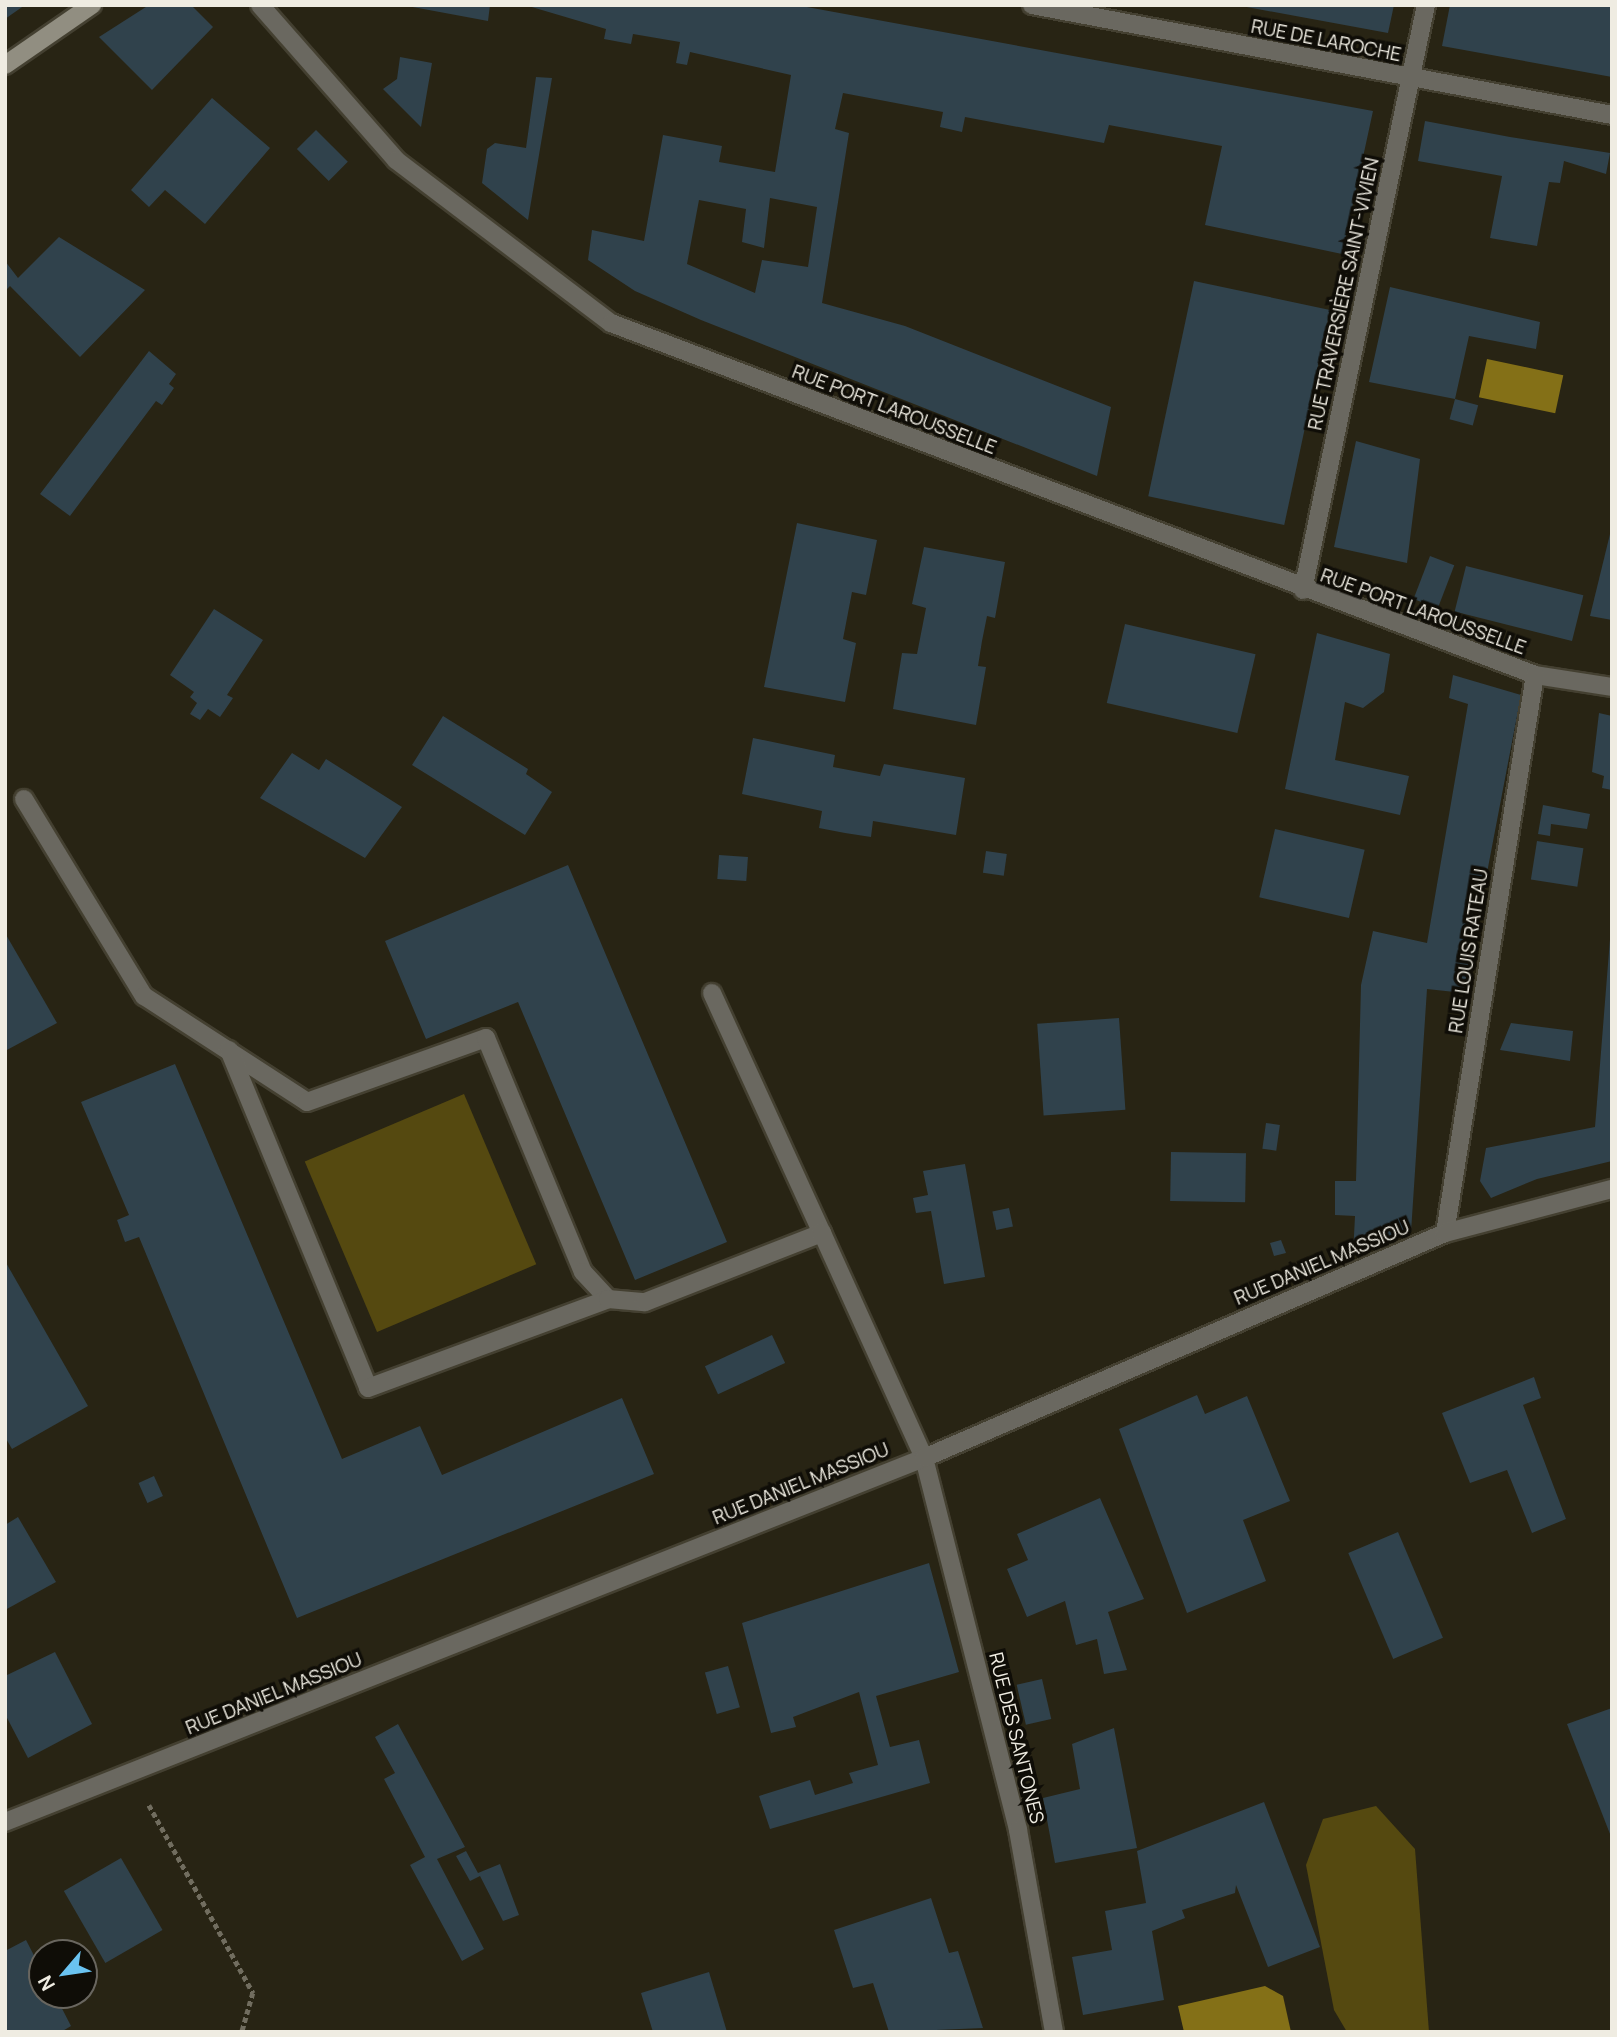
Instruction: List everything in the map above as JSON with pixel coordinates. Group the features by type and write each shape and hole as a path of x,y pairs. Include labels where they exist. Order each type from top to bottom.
{"street":[{"path":"5,65 92,5"},
{"name":"RUE PORT LAROUSSELLE","path":"260,5 396,160 611,323 1303,590 1535,675 1612,687"},
{"name":"RUE DE LAROCHE","path":"1032,5 1612,115"},
{"name":"RUE TRAVERSIÈRE SAINT-VIVIEN","path":"1303,590 1426,5"},
{"name":"RUE LOUIS RATEAU","path":"1445,1233 1535,675"},
{"path":"24,799 144,996 307,1102 486,1038 583,1272 608,1299"},
{"name":"RUE DES SANTONES","path":"712,993 924,1458 1018,1830 1054,2032"},
{"path":"229,1050 368,1388 608,1299 645,1302 822,1233"},
{"name":"RUE DANIEL MASSIOU","path":"5,1822 924,1458 1445,1233 1612,1189"}],"path":[{"path":"137,1771 154,1820 253,1993 242,2032"}],"shaded area":[{"path":"1487,359 1563,375 1555,413 1479,397"},
{"path":"464,1094 536,1264 377,1332 305,1162"},
{"path":"1376,1806 1415,1849 1429,2032 1347,2032 1334,2010 1306,1865 1323,1819"},
{"path":"1265,1986 1283,1996 1291,2032 1184,2032 1178,2006"}],"building":[{"path":"5,5 25,5 5,19"},
{"path":"149,5 191,5 213,27 152,90 99,37"},
{"path":"402,5 490,5 488,21"},
{"path":"525,5 796,5 1373,111 1342,254 1205,225 1222,146 1109,125 1104,143 965,117 962,132 940,127 943,112 843,93 835,129 849,133 822,303 905,326 1111,407 1097,476 701,320 635,291 588,260 592,230 644,241 663,135 722,146 719,162 775,172 791,75 690,52 687,65 676,63 680,42 633,34 631,44 604,39 606,29","holes":["770,198 817,207 808,267 762,260 755,293 687,264 699,200 746,209 742,242 764,248"]},
{"path":"1236,5 1394,5 1388,33"},
{"path":"1450,5 1612,5 1612,77 1442,46"},
{"path":"400,57 432,63 421,127 383,89 397,79"},
{"path":"536,77 552,78 528,220 482,183 487,149 495,143 526,148"},
{"path":"212,98 270,148 205,224 165,190 149,207 131,190"},
{"path":"1425,121 1610,153 1606,174 1564,161 1560,183 1549,182 1537,246 1490,238 1502,176 1418,161"},
{"path":"316,130 348,162 329,181 297,149"},
{"path":"59,237 145,290 80,357 10,286 5,291 5,261 18,278"},
{"path":"1194,281 1330,310 1284,525 1148,496"},
{"path":"1390,287 1540,322 1536,349 1469,336 1455,399 1369,382"},
{"path":"149,351 176,374 169,384 174,388 162,405 156,401 70,516 40,494"},
{"path":"1455,399 1478,405 1473,425 1450,419"},
{"path":"1356,441 1420,459 1407,563 1334,547"},
{"path":"797,523 877,540 866,595 852,592 843,639 856,643 845,702 764,687"},
{"path":"1612,530 1612,620 1590,616"},
{"path":"924,547 1005,562 995,618 987,616 982,641 978,666 986,667 976,725 893,709 902,653 917,654 926,608 912,604"},
{"path":"1430,556 1454,565 1438,608 1414,599"},
{"path":"1466,566 1583,595 1572,641 1455,612"},
{"path":"214,609 263,640 227,695 233,698 220,717 208,709 200,720 190,714 197,703 190,697 194,692 170,675"},
{"path":"1125,624 1256,654 1237,733 1107,703"},
{"path":"1317,633 1390,654 1384,692 1363,708 1345,702 1335,760 1409,776 1400,815 1285,789"},
{"path":"1453,675 1521,695 1464,993 1427,989 1411,1232 1353,1255 1355,1216 1335,1215 1335,1181 1356,1181 1361,985 1373,931 1427,943 1468,704 1449,698"},
{"path":"1599,713 1612,716 1612,790 1602,788 1604,776 1592,772"},
{"path":"443,716 528,769 526,774 552,792 525,835 412,765"},
{"path":"753,738 835,755 833,767 880,776 884,764 965,778 956,835 873,821 871,837 845,833 819,828 822,811 742,794"},
{"path":"292,753 319,770 326,759 402,807 365,858 260,798"},
{"path":"1543,805 1590,814 1587,829 1551,824 1550,836 1538,834"},
{"path":"1275,829 1365,850 1349,918 1259,897"},
{"path":"1537,841 1583,848 1577,887 1531,880"},
{"path":"986,851 1007,854 1004,876 983,873"},
{"path":"719,855 748,857 746,881 717,879"},
{"path":"568,865 727,1242 635,1280 518,1002 426,1039 385,941"},
{"path":"1612,914 1612,1161 1537,1179 1491,1198 1480,1181 1486,1148 1595,1127"},
{"path":"5,933 57,1023 5,1051"},
{"path":"1119,1018 1125,1110 1044,1115 1037,1024"},
{"path":"1511,1023 1573,1031 1570,1061 1500,1050"},
{"path":"175,1064 342,1459 420,1426 442,1475 622,1398 654,1474 297,1618 139,1237 125,1242 117,1220 129,1215 81,1102"},
{"path":"1266,1123 1280,1125 1276,1151 1262,1149"},
{"path":"1171,1152 1246,1153 1245,1202 1170,1201"},
{"path":"965,1164 985,1277 944,1284 931,1211 916,1213 913,1198 928,1195 923,1171"},
{"path":"1009,1208 1013,1227 996,1230 992,1212"},
{"path":"1281,1240 1286,1253 1274,1256 1270,1243"},
{"path":"5,1261 88,1406 12,1449 5,1437"},
{"path":"772,1335 785,1363 718,1394 705,1366"},
{"path":"1534,1377 1541,1398 1523,1405 1566,1519 1532,1533 1507,1470 1470,1483 1442,1413"},
{"path":"1197,1395 1205,1414 1247,1396 1290,1501 1243,1520 1266,1581 1187,1613 1119,1429"},
{"path":"154,1476 163,1496 147,1503 138,1483"},
{"path":"1100,1498 1144,1599 1108,1612 1127,1670 1104,1674 1097,1639 1076,1645 1065,1601 1027,1617 1007,1569 1028,1560 1017,1534"},
{"path":"18,1517 56,1582 5,1610 5,1525"},
{"path":"1398,1532 1443,1638 1393,1659 1348,1553"},
{"path":"929,1563 959,1672 876,1696 890,1747 919,1740 930,1783 770,1829 759,1796 810,1780 815,1795 853,1783 849,1773 878,1765 859,1692 793,1717 796,1727 771,1733 742,1623"},
{"path":"55,1652 92,1724 28,1758 5,1714 5,1676"},
{"path":"728,1666 740,1707 717,1714 705,1673"},
{"path":"1042,1679 1051,1719 1026,1725 1017,1685"},
{"path":"1612,1708 1612,1839 1567,1724"},
{"path":"398,1724 465,1847 437,1859 484,1949 462,1961 410,1865 425,1857 384,1779 395,1773 375,1737"},
{"path":"1114,1728 1137,1848 1055,1863 1043,1798 1080,1789 1072,1744"},
{"path":"1264,1802 1320,1947 1268,1967 1236,1885 1235,1893 1182,1910 1185,1918 1152,1931 1164,2000 1083,2015 1072,1957 1112,1950 1105,1911 1146,1903 1137,1851"},
{"path":"466,1851 478,1873 500,1864 519,1915 503,1921 480,1876 470,1881 456,1856"},
{"path":"121,1858 162,1930 105,1963 98,1950 98,1939 92,1939 64,1891"},
{"path":"931,1898 949,1953 958,1951 983,2028 889,2032 873,1983 853,1988 834,1930"},
{"path":"26,1940 28,2009 62,2009 71,2026 61,2032 5,2032 5,1951"},
{"path":"709,1972 727,2032 653,2032 641,1993"}]}
